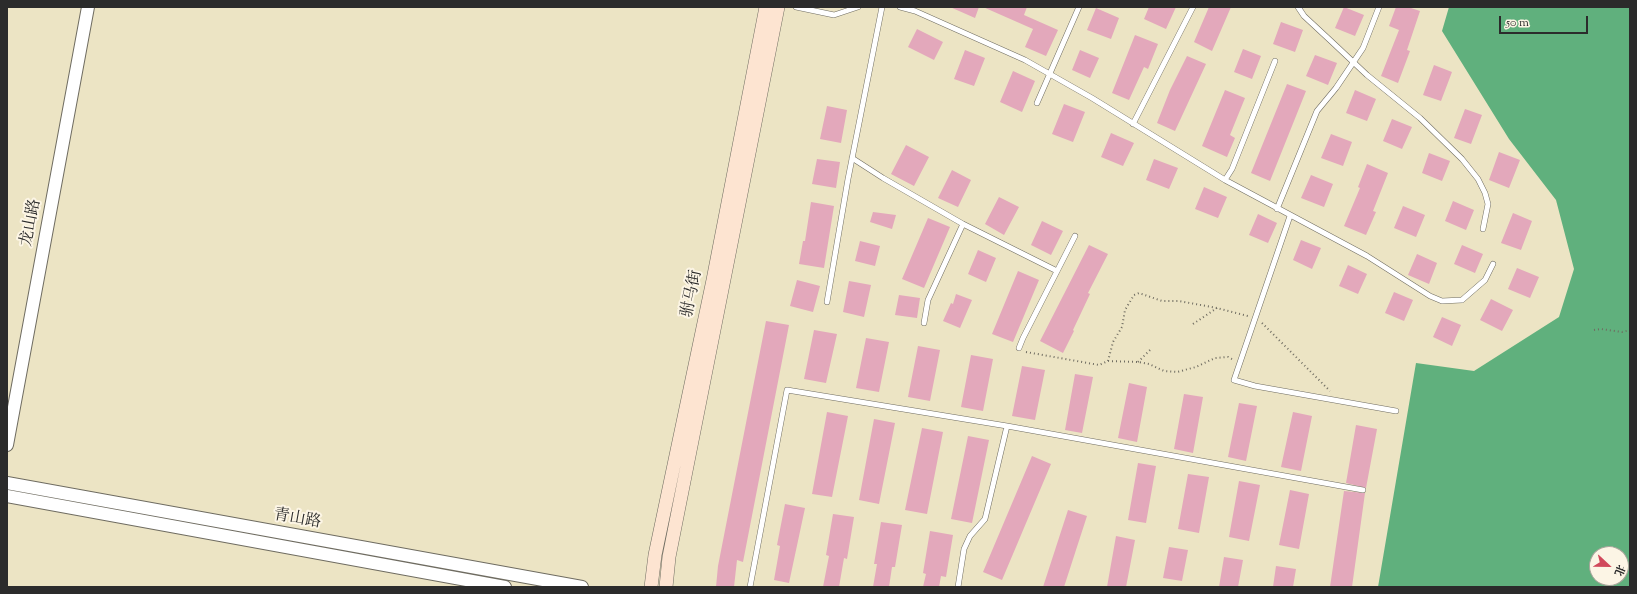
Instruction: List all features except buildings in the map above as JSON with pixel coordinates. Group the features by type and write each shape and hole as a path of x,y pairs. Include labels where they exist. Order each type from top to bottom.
{"main road":[{"name":"驸马街","path":"651,587 655,555 713,280 766,7"},
{"name":"驸马街","path":"666,587 669,557 778,7"}],"street":[{"name":"龙山路","path":"7,445 88,7"},
{"name":"青山路","path":"7,483 582,587"},
{"name":"青山路","path":"7,496 506,587"}],"lane":[{"path":"796,7 834,15 858,7"},
{"path":"827,302 852,158 882,7"},
{"path":"900,7 915,11 1011,54 1050,74 1225,180 1276,209 1367,256 1430,296 1442,301 1462,300 1485,280 1493,264"},
{"path":"1037,103 1079,7"},
{"path":"1133,124 1193,7"},
{"path":"1298,7 1304,16 1354,62 1420,118 1462,159 1478,179 1485,193 1488,204 1483,229"},
{"path":"1276,209 1317,111 1336,88 1363,48 1379,7"},
{"path":"1225,180 1232,169 1275,61"},
{"path":"852,158 883,178 963,224 1058,271"},
{"path":"1290,216 1234,380 1255,386 1396,411"},
{"path":"924,323 928,300 963,224"},
{"path":"1019,348 1022,338 1075,236"},
{"path":"750,587 787,390 1007,426 1363,490"},
{"path":"958,587 964,549 970,536 985,519 1007,426"}],"path":[{"path":"1108,361 1113,342 1122,327 1125,310 1134,295 1139,293 1162,302 1179,301 1217,308 1254,318 1263,324 1341,401"},
{"path":"1193,324 1217,308"},
{"path":"1594,330 1601,329 1622,332 1630,330"},
{"path":"1019,348 1027,352 1099,365 1108,361 1138,362 1149,364 1164,371 1177,372 1196,367 1215,358 1228,357 1240,362"},
{"path":"1138,362 1151,349"}],"green space":[{"path":"1449,7 1630,7 1630,587 1378,587 1416,363 1474,371 1559,317 1574,269 1556,200 1509,139 1442,31"}]}
